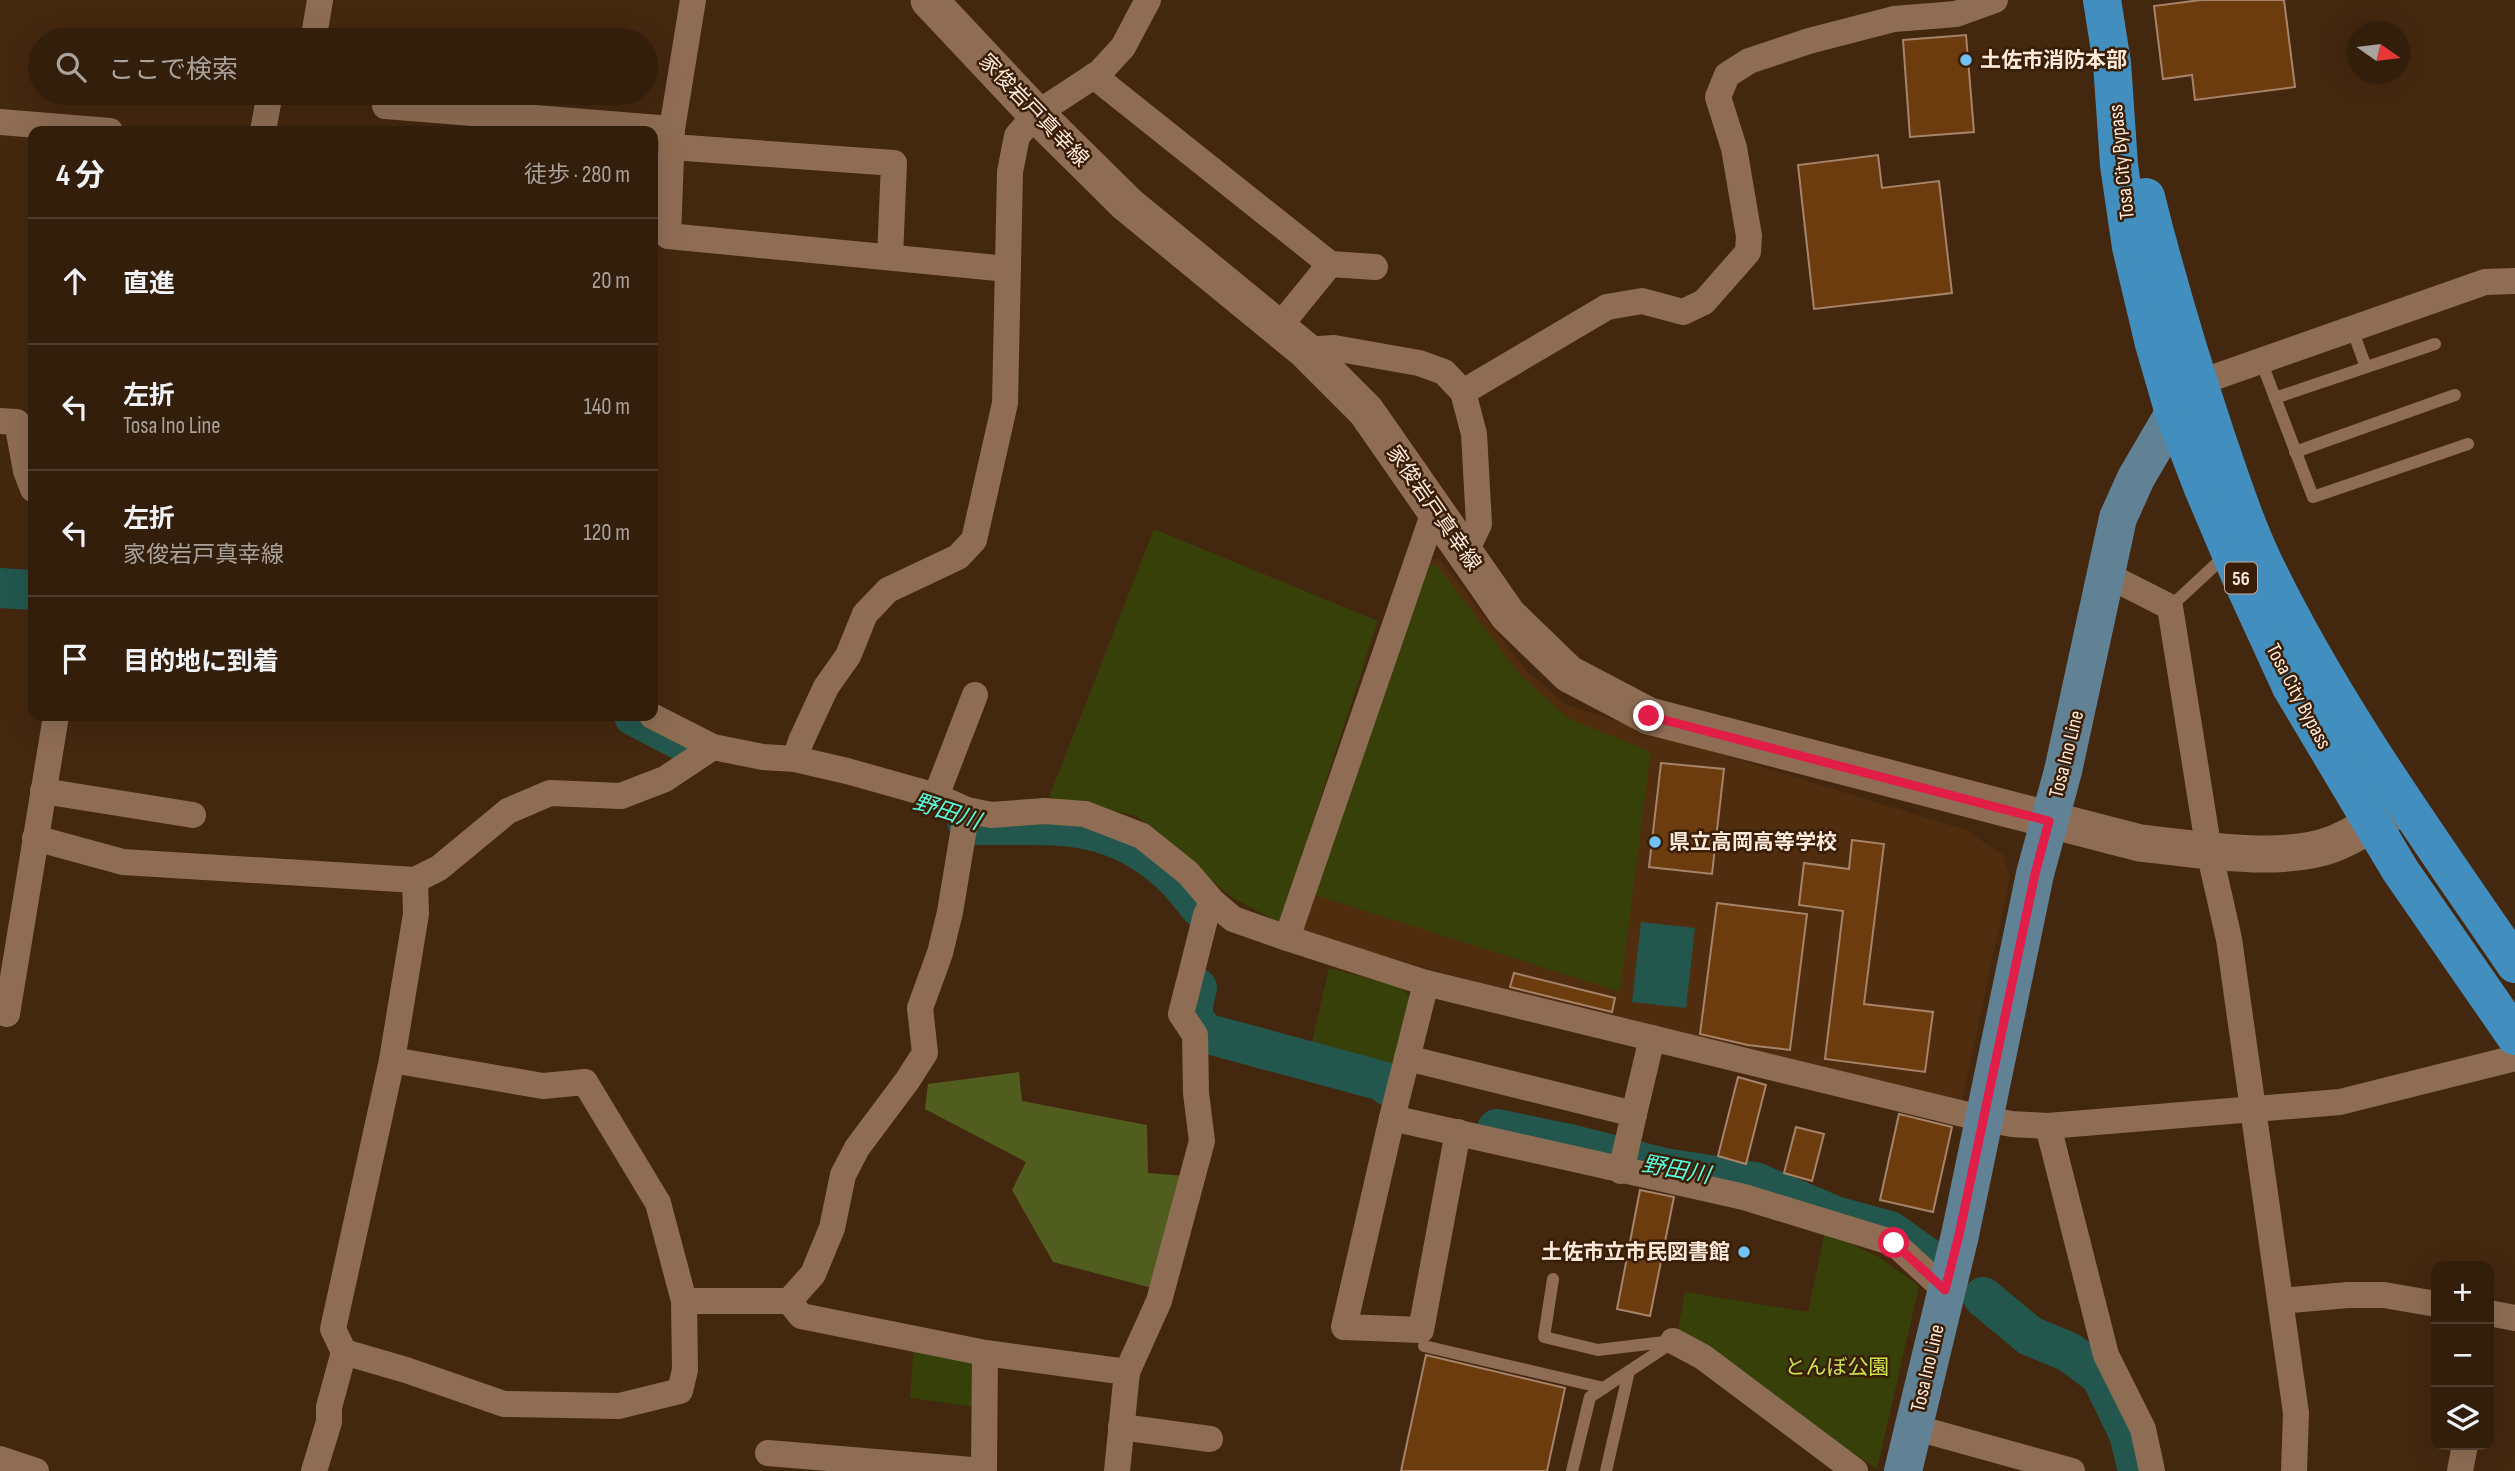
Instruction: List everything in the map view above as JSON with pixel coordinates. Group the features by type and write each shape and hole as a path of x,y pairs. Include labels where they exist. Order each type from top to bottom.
{"highway":[{"name":"56","path":"2102,0 2112,62"},
{"name":"Tosa City Bypass","path":"2112,62 2158,246 2199,383 2230,475 2269,573 2304,642 2407,804 2515,964"},
{"name":"Tosa City Bypass","path":"2112,62 2119,165 2131,247 2154,344 2174,413 2230,551 2291,687 2371,824 2515,1037"}],"main road":[{"name":"家俊岩戸真幸線","path":"929,0 1036,114 1127,204 1291,339 1366,411 1508,615 1569,674 1649,716 2140,843 2210,851 2278,854 2332,844 2407,804"},
{"name":"Tosa Ino Line","path":"1903,1471 1959,1235 2035,874 2063,771 2118,518 2136,478 2174,413 2199,383"}],"street":[{"path":"315,28 320,0"},
{"path":"693,0 672,138 668,236 1008,269"},
{"path":"795,759 826,687 848,656 866,614 888,590 958,557 974,540 1005,403 1010,172 1017,136 1036,114 1094,76 1123,47 1148,0"},
{"path":"1463,392 1607,307 1642,301 1683,313 1704,302 1748,252 1749,236 1734,148 1718,97 1727,75 1749,61 1809,41 1894,19 1956,15 1995,0"},
{"path":"1094,76 1330,264 1375,267"},
{"path":"264,126 268,105"},
{"path":"385,106 564,126"},
{"path":"0,122 47,126"},
{"path":"658,136 894,163 890,257"},
{"path":"1330,264 1291,339 1419,363 1444,372 1463,392 1474,434 1479,524 1465,553"},
{"path":"2199,383 2485,282 2515,281"},
{"path":"0,421 18,422 28,476"},
{"path":"1287,938 1434,512"},
{"path":"2107,576 2170,607 2210,851 2229,939 2281,1301 2296,1413 2294,1471"},
{"path":"936,796 975,695"},
{"path":"658,719 713,747 763,757 795,759 936,796 967,810 991,816 1045,811 1085,814 1142,836 1188,873 1213,902 1233,919 1287,938 1426,983 1984,1119 2048,1126 2340,1102 2515,1058"},
{"path":"0,1012 7,1014 55,721"},
{"path":"35,838 123,862 415,880 439,868 508,811 550,793 621,796 665,779 713,747"},
{"path":"43,791 193,815"},
{"path":"684,1301 789,1301 813,1274 832,1228 843,1175 857,1148 925,1053 920,1007 940,953 950,912 967,810"},
{"path":"314,1471 329,1422 329,1407 344,1352 333,1329 391,1060 415,914 415,880"},
{"path":"1117,1471 1127,1372 1158,1301 1202,1141 1196,1093 1195,1035 1181,1014 1206,915 1213,902"},
{"path":"1426,983 1344,1327 1421,1330 1458,1132"},
{"path":"1621,1171 1652,1038"},
{"path":"1407,1058 1634,1114"},
{"path":"344,1352 504,1404 619,1406 680,1391 685,1370 684,1301 658,1203 585,1082 544,1086 391,1060"},
{"path":"1392,1118 1744,1197 1894,1243 1945,1290"},
{"path":"2048,1126 2106,1355 2143,1429 2152,1471"},
{"path":"2281,1301 2384,1295 2431,1303"},
{"path":"789,1301 801,1316 985,1353 1127,1372"},
{"path":"2494,1314 2515,1318"},
{"path":"1673,1341 1703,1357 1855,1471"},
{"path":"768,1453 984,1471 985,1353"},
{"path":"1121,1427 1210,1439"},
{"path":"1913,1427 2071,1471"},
{"path":"2459,1471 2464,1450"},
{"path":"0,1459 36,1471"}],"lane":[{"path":"2352,329 2366,367"},
{"path":"2275,398 2435,344"},
{"path":"2261,361 2313,497 2468,444"},
{"path":"2295,452 2455,396"},
{"path":"2170,607 2230,551"},
{"path":"1553,1279 1544,1337 1598,1350 1673,1341"},
{"path":"1572,1471 1590,1397 1673,1341"},
{"path":"1424,1346 1604,1388"},
{"path":"1606,1471 1629,1371"}],"shaded area":[{"name":"県立高岡高等学校","path":"1439,558 1526,670 1565,704 1966,830 2003,855 2010,876 1961,1107 1627,1025 1305,933 1298,921 1424,561"}],"green space":[{"path":"1154,529 1378,621 1280,923 1231,897 1137,816 1049,797"},
{"path":"1425,565 1437,565 1520,675 1568,718 1651,752 1620,992 1315,895"},
{"path":"1329,968 1401,987 1411,998 1390,1079 1309,1055"},
{"path":"1019,1072 1022,1101 1147,1125 1148,1173 1185,1176 1152,1288 1053,1262 1012,1190 1026,1162 925,1109 928,1084"},
{"name":"とんぼ公園","path":"1825,1232 1879,1257 1919,1286 1877,1469 1677,1334 1685,1292 1808,1312"},
{"path":"914,1343 977,1356 975,1407 910,1398"}],"water":[{"path":"1641,922 1695,928 1686,1008 1632,1002"}],"building":[{"path":"2201,0 2284,0 2295,87 2195,100 2192,75 2163,79 2154,6"},
{"path":"1966,35 1974,132 1910,137 1903,40"},
{"path":"1878,155 1882,188 1939,181 1952,293 1814,309 1798,165"},
{"path":"1661,763 1724,769 1712,874 1649,867"},
{"path":"1852,840 1884,844 1864,1004 1933,1012 1925,1072 1825,1059 1843,911 1799,905 1804,863 1849,869"},
{"path":"1717,903 1807,914 1790,1050 1748,1045 1700,1034"},
{"path":"1514,973 1615,998 1612,1012 1510,987"},
{"path":"1738,1077 1766,1085 1746,1164 1718,1156"},
{"path":"1899,1114 1952,1127 1933,1212 1880,1200"},
{"path":"1796,1127 1824,1134 1812,1181 1784,1173"},
{"path":"1640,1190 1674,1197 1650,1316 1617,1309"},
{"path":"1426,1355 1565,1388 1547,1471 1401,1471"}],"waterway":[{"name":"野田川","path":"0,588 28,590"},
{"name":"野田川","path":"644,721 688,744"},
{"name":"野田川","path":"967,821 974,825 1052,825 1076,828 1122,841 1145,853 1168,871 1200,907"},
{"name":"野田川","path":"1197,988 1193,1012 1196,1022 1205,1033 1382,1081 1388,1086"},
{"name":"野田川","path":"1497,1129 1664,1168 1755,1182 1835,1216 1890,1231 1932,1261"},
{"name":"野田川","path":"1983,1297 2030,1336 2069,1352 2101,1376 2129,1434 2138,1471"}],"place":[{"name":"土佐市消防本部","path":"1966,60"},
{"name":"県立高岡高等学校","path":"1655,842"},
{"name":"土佐市立市民図書館","path":"1744,1252"}],"route":[{"path":"1649,716 2049,821 2035,874 1945,1290 1894,1243"}]}
